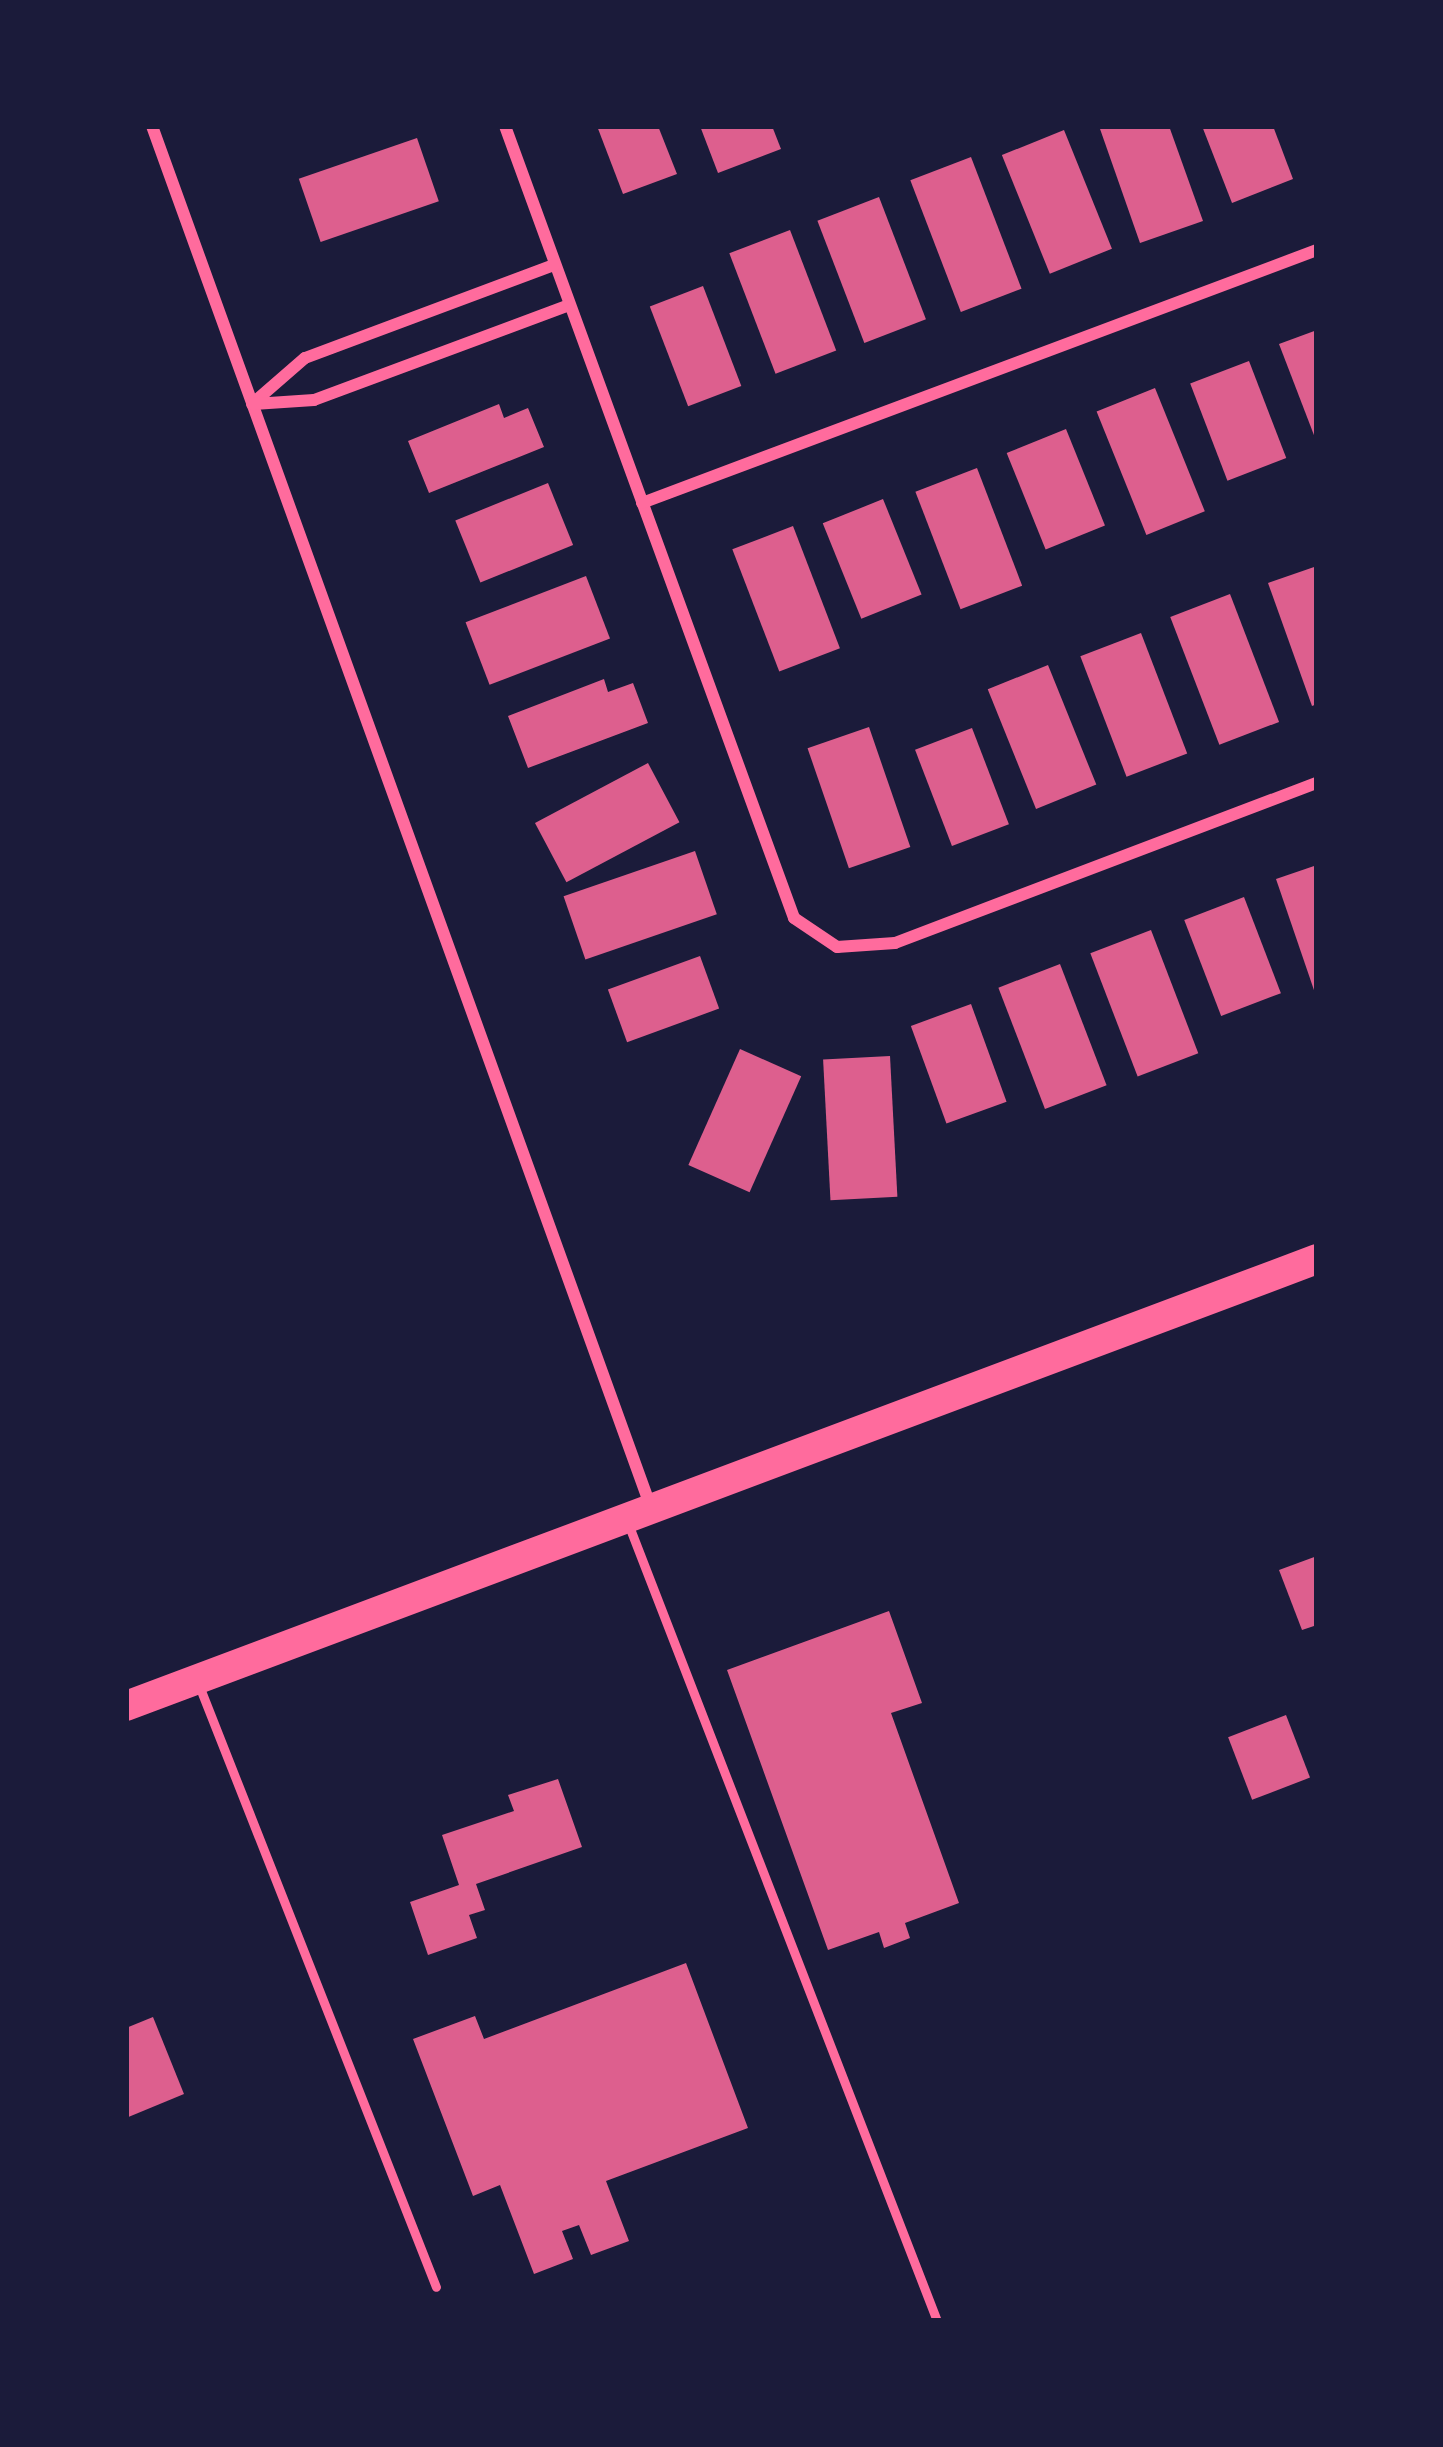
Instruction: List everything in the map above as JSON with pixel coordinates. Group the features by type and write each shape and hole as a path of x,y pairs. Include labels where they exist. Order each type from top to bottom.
{"main road":[{"path":"126,1706 1317,1259"}],"street":[{"path":"152,126 639,1515"},
{"path":"506,126 794,918 837,947 896,944 1317,783"},
{"path":"642,502 1317,250"},
{"path":"252,404 305,358 554,265"},
{"path":"252,404 314,400 569,305"}],"lane":[{"path":"639,1515 937,2321"},
{"path":"196,1678 436,2287"}],"building":[{"path":"597,126 658,126 677,174 623,194"},
{"path":"700,126 772,126 781,149 718,173"},
{"path":"1099,126 1169,126 1203,221 1140,243"},
{"path":"1202,126 1273,126 1293,179 1232,203"},
{"path":"1064,130 1112,249 1050,274 1002,155"},
{"path":"417,138 439,201 321,242 299,179"},
{"path":"971,157 1022,289 961,312 910,180"},
{"path":"879,197 926,319 864,343 817,221"},
{"path":"790,230 836,350 776,374 729,253"},
{"path":"703,286 741,386 688,406 650,306"},
{"path":"1317,330 1317,443 1279,344"},
{"path":"1249,361 1286,458 1227,481 1190,384"},
{"path":"1155,388 1205,511 1146,535 1097,412"},
{"path":"499,404 504,418 528,408 544,447 429,493 408,441"},
{"path":"1066,429 1105,525 1046,549 1007,453"},
{"path":"977,468 1022,586 961,609 915,492"},
{"path":"548,483 573,545 480,583 455,520"},
{"path":"883,499 922,594 861,619 823,523"},
{"path":"793,526 840,648 779,672 732,549"},
{"path":"1317,566 1317,704 1312,706 1268,583"},
{"path":"586,576 610,639 490,685 466,622"},
{"path":"1230,594 1279,722 1219,745 1170,617"},
{"path":"1141,633 1187,753 1127,777 1080,656"},
{"path":"1048,665 1096,785 1036,809 988,689"},
{"path":"604,679 608,692 633,683 648,723 528,768 508,716"},
{"path":"869,727 910,847 849,868 808,748"},
{"path":"972,728 1009,824 952,846 915,750"},
{"path":"648,763 679,822 566,882 535,823"},
{"path":"695,851 717,914 585,960 564,896"},
{"path":"1317,865 1317,996 1316,996 1276,879"},
{"path":"1244,897 1281,993 1221,1016 1184,920"},
{"path":"1151,930 1198,1053 1138,1077 1090,953"},
{"path":"700,956 719,1009 627,1042 608,990"},
{"path":"1060,964 1107,1085 1045,1109 998,988"},
{"path":"971,1004 1007,1102 946,1124 911,1026"},
{"path":"740,1049 801,1076 750,1192 688,1165"},
{"path":"890,1056 897,1197 830,1200 823,1060"},
{"path":"1317,1556 1317,1625 1302,1630 1279,1570"},
{"path":"889,1611 922,1703 891,1713 959,1903 905,1923 910,1938 884,1948 879,1932 828,1950 727,1670"},
{"path":"1286,1715 1310,1778 1252,1800 1228,1737"},
{"path":"558,1779 582,1847 476,1884 485,1910 469,1915 477,1938 428,1955 410,1902 459,1885 442,1835 514,1811 508,1795"},
{"path":"686,1963 748,2128 606,2181 629,2241 591,2255 579,2225 562,2231 573,2259 534,2274 500,2185 473,2196 413,2039 475,2016 484,2039"},
{"path":"153,2017 184,2094 126,2118 126,2028"}]}
